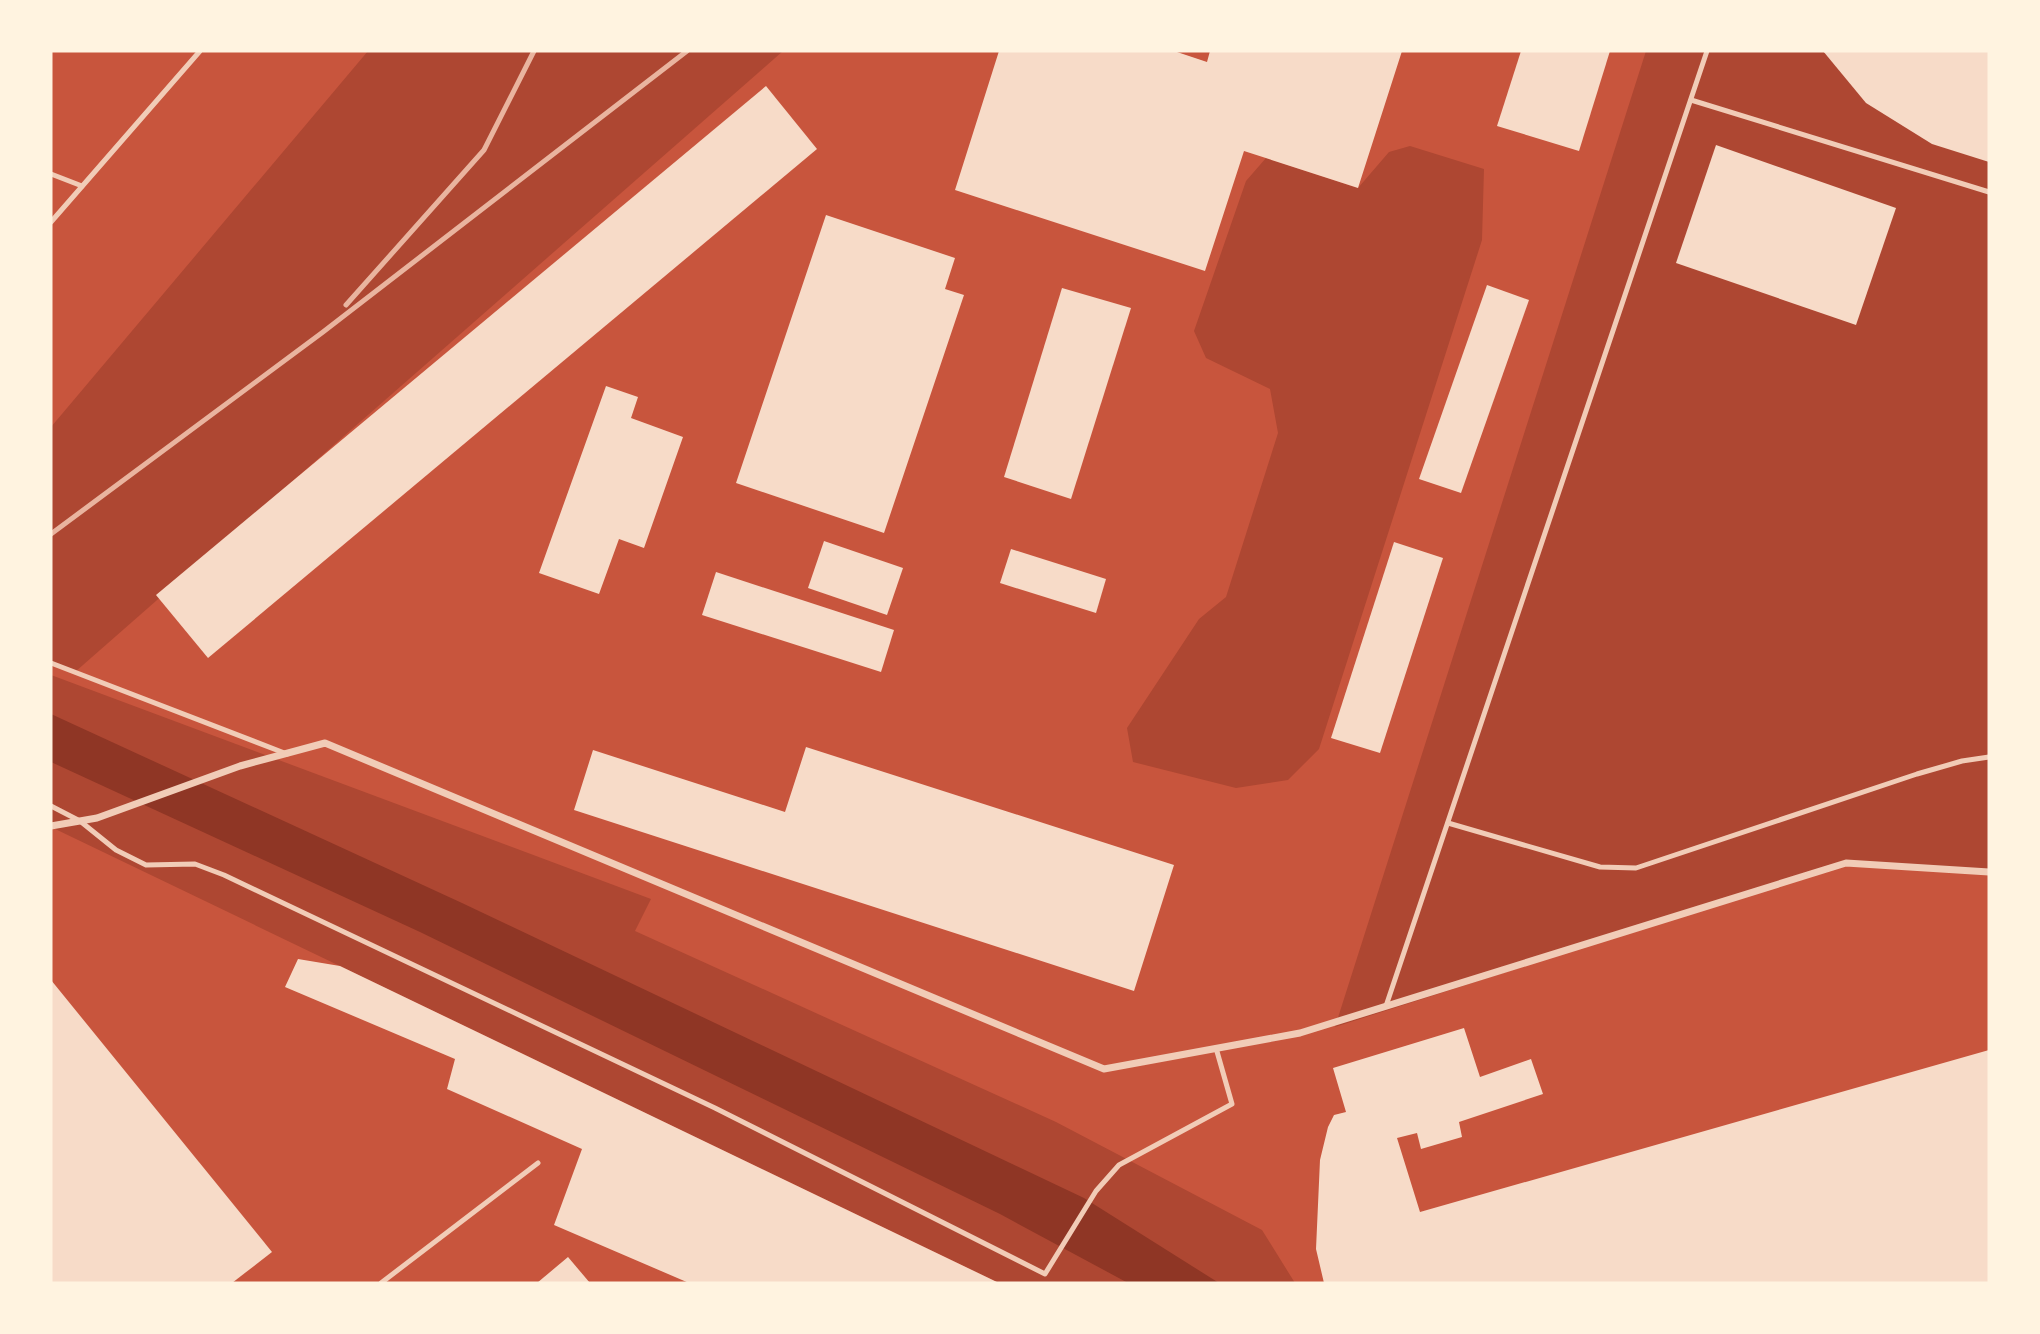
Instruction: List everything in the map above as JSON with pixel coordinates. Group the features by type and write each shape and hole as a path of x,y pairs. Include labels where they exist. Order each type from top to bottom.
{"street":[{"path":"51,826 97,818 240,766 326,743 1104,1069 1300,1033 1846,863 1989,872"}],"lane":[{"path":"51,222 200,51"},
{"path":"1386,1006 1707,51"},
{"path":"1691,100 1989,191"},
{"path":"51,174 82,186"},
{"path":"51,663 287,754"},
{"path":"1448,823 1600,867 1636,868 1917,774 1962,761 1989,757"},
{"path":"51,806 80,821 116,850 146,865 195,864 224,875 715,1108 1045,1273 1096,1191 1119,1165 1231,1104 1216,1048"},
{"path":"382,1283 538,1163"}],"shaded area":[{"path":"368,51 783,51 75,672 51,663 51,427"},
{"path":"1646,51 1989,51 1989,872 1846,863 1335,1027"},
{"path":"1410,146 1484,169 1482,240 1319,749 1288,780 1236,788 1133,762 1127,728 1199,619 1226,597 1278,433 1270,389 1206,358 1194,331 1246,181 1266,158 1358,188 1389,152"},
{"path":"51,675 651,899 635,931 1056,1122 1262,1230 1295,1283 999,1283 51,827"},
{"path":"51,714 462,903 1084,1198 1219,1283 1128,1283 1000,1214 420,932 51,762"}],"building":[{"path":"999,51 1174,51 1207,62 1210,51 1402,51 1358,188 1244,151 1205,271 955,190"},
{"path":"1521,51 1610,51 1579,151 1497,126"},
{"path":"1823,51 1989,51 1989,162 1932,144 1866,103"},
{"path":"766,86 817,149 208,658 156,595"},
{"path":"1716,145 1896,208 1856,325 1676,263"},
{"path":"826,215 955,258 945,289 964,295 884,533 736,483"},
{"path":"1487,285 1529,300 1461,493 1419,479"},
{"path":"1062,288 1131,308 1071,499 1004,477"},
{"path":"606,386 638,397 631,418 683,437 644,548 619,539 599,594 539,573"},
{"path":"824,541 903,568 887,615 808,588"},
{"path":"1394,542 1443,558 1380,753 1331,738"},
{"path":"1011,549 1106,579 1096,613 1000,583"},
{"path":"716,572 894,630 881,672 702,615"},
{"path":"806,747 1174,865 1134,991 574,810 593,750 785,812"},
{"path":"298,959 340,966 999,1283 689,1283 554,1225 582,1149 447,1089 455,1059 285,987"},
{"path":"51,980 272,1252 232,1283 51,1283"},
{"path":"1464,1028 1480,1077 1531,1059 1543,1094 1459,1122 1462,1137 1421,1149 1417,1133 1397,1138 1420,1212 1989,1050 1989,1283 1324,1283 1316,1249 1320,1160 1328,1127 1334,1115 1346,1112 1333,1068"},
{"path":"568,1257 590,1283 537,1283"}],"railway":[{"path":"346,305 484,150 534,51"},
{"path":"51,534 323,332 687,51"}]}
